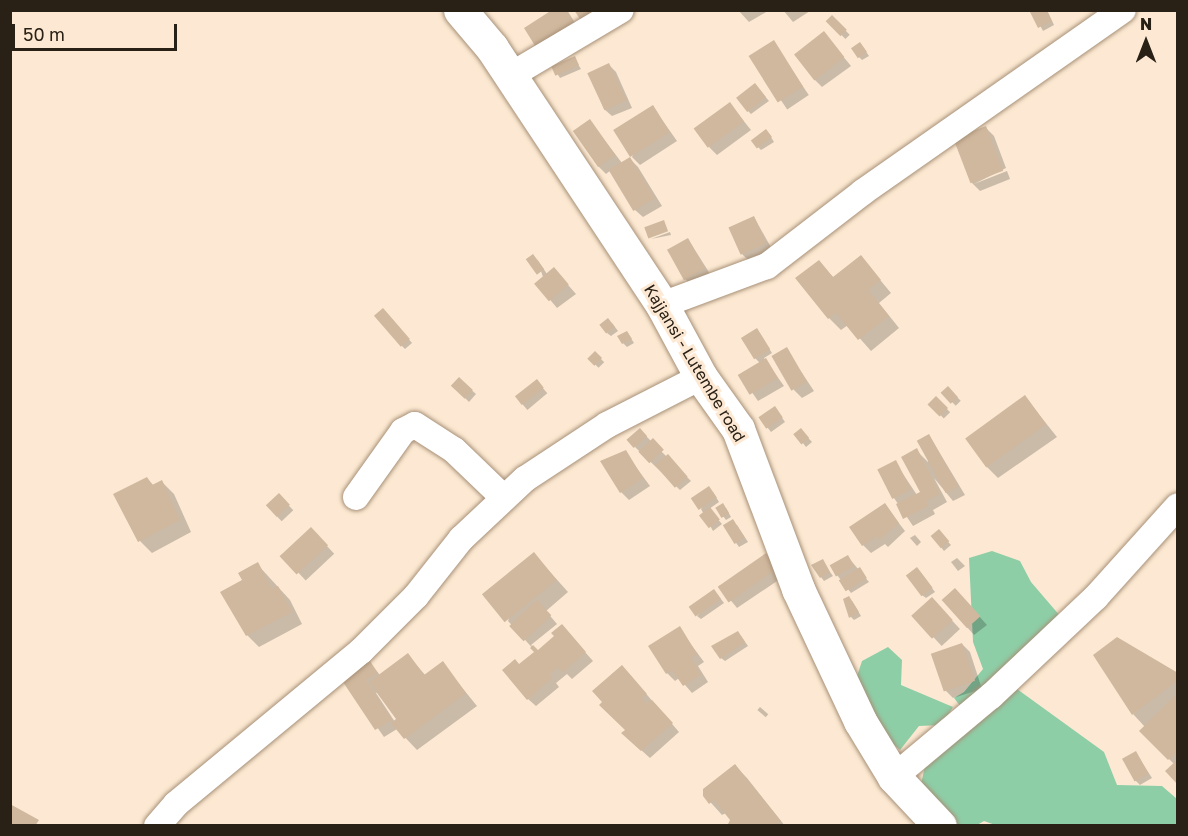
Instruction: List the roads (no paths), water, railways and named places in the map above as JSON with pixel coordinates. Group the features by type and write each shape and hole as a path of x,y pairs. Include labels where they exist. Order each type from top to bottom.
{"street":[{"name":"Kajjansi - Lutembe road","path":"460,10 492,48 508,77 662,305 700,376 738,429 798,589 860,722 894,777"},
{"path":"508,77 621,10"},
{"path":"662,305 767,266 863,192 1123,10"},
{"path":"157,825 176,804 361,651 416,596 461,539 525,479 607,426 700,376"},
{"path":"356,497 403,431 415,426 463,457 504,498"},
{"path":"940,825 894,777 991,696 1096,597 1178,506"}]}
